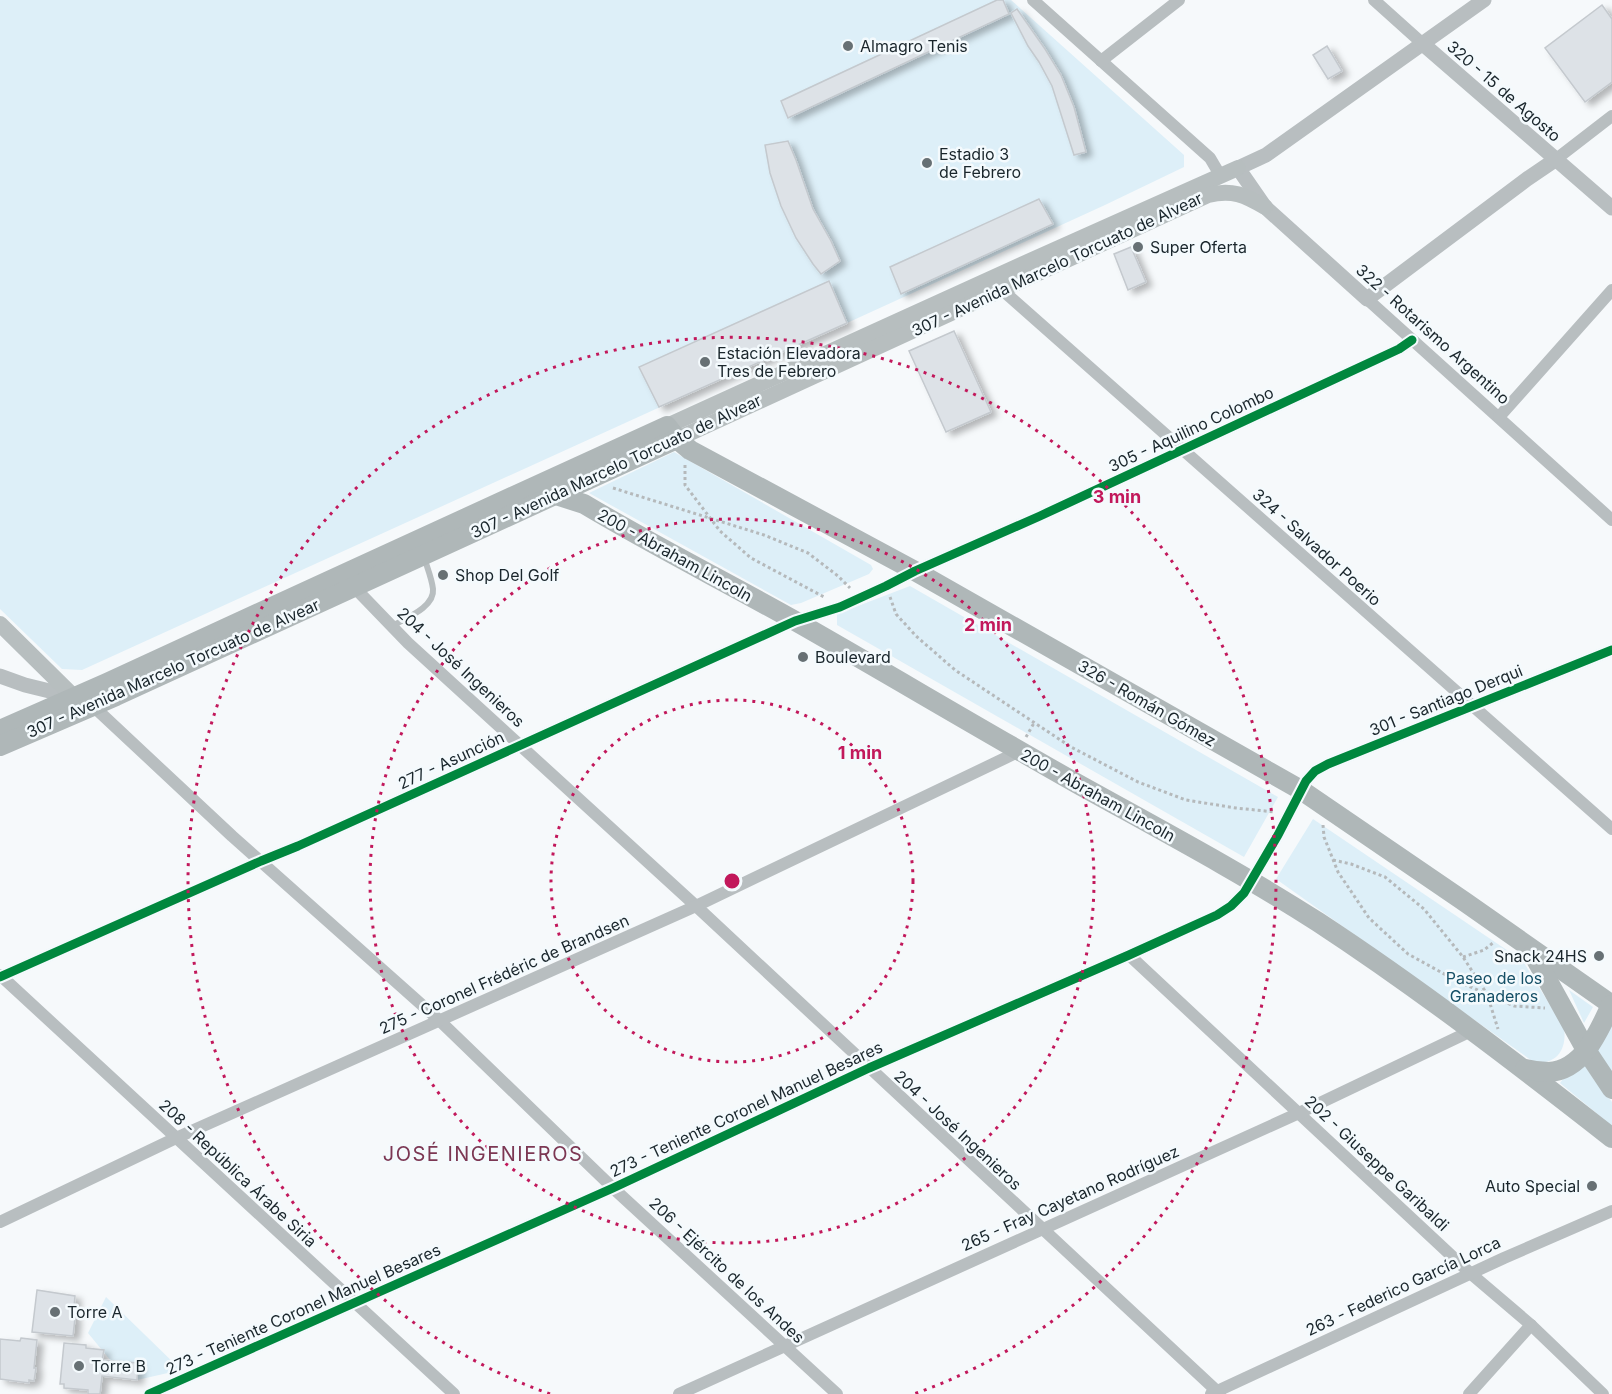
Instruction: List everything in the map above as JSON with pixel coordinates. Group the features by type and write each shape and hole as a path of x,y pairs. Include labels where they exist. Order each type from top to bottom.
{"main road":[{"name":"307 - Avenida Marcelo Torcuato de Alvear","path":"0,730 678,438 1238,168"},
{"name":"307 - Avenida Marcelo Torcuato de Alvear","path":"0,746 93,706 350,579 423,554 556,495 1208,195 1228,192 1241,195 1265,207"},
{"name":"326 - Román Gómez","path":"678,438 1301,790 1612,1003"},
{"name":"200 - Abraham Lincoln","path":"556,495 584,504 795,621 1252,881 1337,935 1473,1030 1612,1138"},
{"path":"0,624 74,697 93,706"},
{"path":"1530,948 1586,1050 1612,1089"},
{"path":"1524,1069 1551,1072 1564,1069 1576,1060 1586,1050 1603,1023 1612,1003"}],"street":[{"path":"1033,0 1210,158 1220,175"},
{"path":"1101,61 1179,0"},
{"name":"320 - 15 de Agosto","path":"1374,0 1612,208"},
{"path":"1238,168 1266,155 1484,0"},
{"path":"1367,298 1612,116"},
{"name":"322 - Rotarismo Argentino","path":"1238,168 1265,207 1612,520"},
{"name":"324 - Salvador Poerio","path":"1000,289 1612,829"},
{"path":"1499,417 1612,290"},
{"name":"305 - Aquilino Colombo","path":"915,571 1183,450 1399,349 1412,340"},
{"name":"277 - Asunción","path":"0,976 298,846 795,621 840,607 915,571"},
{"name":"204 - José Ingenieros","path":"350,579 408,642 1043,1228 1215,1393"},
{"name":"301 - Santiago Derqui","path":"1301,790 1315,771 1329,764 1612,650"},
{"path":"0,676 25,685 74,697"},
{"name":"206 - Ejército de los Andes","path":"93,706 232,836 440,1021 613,1188 837,1394"},
{"name":"275 - Coronel Frédéric de Brandsen","path":"0,1222 176,1138 696,906 1020,751"},
{"name":"273 - Teniente Coronel Manuel Besares","path":"149,1394 613,1188 869,1068 1216,915 1231,906 1244,893 1301,790"},
{"name":"202 - Giuseppe Garibaldi","path":"1129,955 1603,1394"},
{"name":"208 - República Árabe Siria","path":"0,976 454,1394"},
{"name":"265 - Fray Cayetano Rodríguez","path":"679,1394 1299,1113 1473,1030"},
{"name":"263 - Federico García Lorca","path":"1215,1393 1268,1366 1612,1210"},
{"path":"1469,1394 1531,1325"}],"lane":[{"path":"392,626 428,605 432,598 433,590 423,554"}],"path":[{"path":"678,438 685,465 685,486 720,531 751,558 840,607"},
{"path":"590,479 602,485 764,535 808,553 838,576 859,598"},
{"path":"886,586 896,614 916,636 955,670 1071,747 1138,782 1186,800 1289,813"},
{"path":"1321,805 1324,837 1338,872 1369,918 1408,954 1457,981 1514,1006 1551,1009 1562,1005"},
{"path":"1333,860 1385,877 1424,909 1464,957 1487,994 1499,1032 1499,1052"},
{"path":"1464,957 1484,950 1508,932"}],"green space":[{"path":"0,0 1011,0 1184,155 1184,167 847,323 82,670 62,669 0,609"},
{"path":"674,452 871,565 873,569 869,574 801,603 791,605 589,493"},
{"path":"910,586 1278,797 1244,857 837,625 837,614"},
{"name":"Paseo de los Granaderos","path":"1313,819 1523,961 1564,1028 1564,1042 1555,1058 1543,1063 1535,1063 1276,879"},
{"path":"1569,990 1593,1007 1584,1023"},
{"path":"1612,1021 1612,1073 1595,1050"},
{"path":"1580,1057 1594,1080 1612,1102 1612,1126 1560,1083"},
{"path":"106,1297 181,1370 137,1380 140,1363 111,1361 88,1333"}],"building":[{"path":"997,0 1003,0 1009,14 788,118 781,101"},
{"path":"1602,5 1612,19 1612,82 1585,102 1545,48"},
{"path":"1017,9 1061,75 1074,107 1086,152 1074,155 1052,86 1011,13"},
{"path":"1327,46 1342,71 1328,79 1313,55"},
{"path":"788,141 813,209 840,261 821,274 796,238 781,206 770,173 765,145"},
{"path":"1039,199 1053,224 901,294 890,267"},
{"path":"1131,247 1146,282 1128,290 1114,254"},
{"path":"829,281 847,323 659,407 639,367"},
{"path":"954,331 991,412 946,432 909,351"},
{"name":"Torre A","path":"37,1290 75,1296 73,1336 32,1332"},
{"path":"21,1338 37,1340 34,1381 29,1380 29,1383 0,1379 0,1339 20,1341"},
{"name":"Torre B","path":"64,1343 86,1345 86,1348 104,1350 102,1360 138,1363 137,1380 102,1376 100,1394 88,1394 88,1390 64,1388 64,1384 60,1384"}],"cycle path":[{"path":"0,977 298,846 795,621 840,607 1399,349 1412,340"},
{"path":"149,1394 613,1188 869,1068 1217,915 1231,906 1244,893 1306,781 1315,771 1612,650"}],"place":[{"name":"Almagro Tenis","path":"848,46"},
{"name":"Estadio 3 de Febrero","path":"927,163"},
{"name":"Super Oferta","path":"1138,247"},
{"name":"Estación Elevadora Tres de Febrero","path":"705,362"},
{"name":"Shop Del Golf","path":"443,575"},
{"name":"Boulevard","path":"803,657"},
{"name":"Snack 24HS","path":"1599,956"},
{"name":"Auto Special","path":"1592,1186"},
{"name":"Torre A","path":"55,1312"},
{"name":"Torre B","path":"79,1366"}],"district":[{"name":"JOSÉ INGENIEROS","path":"483,1154"}]}
